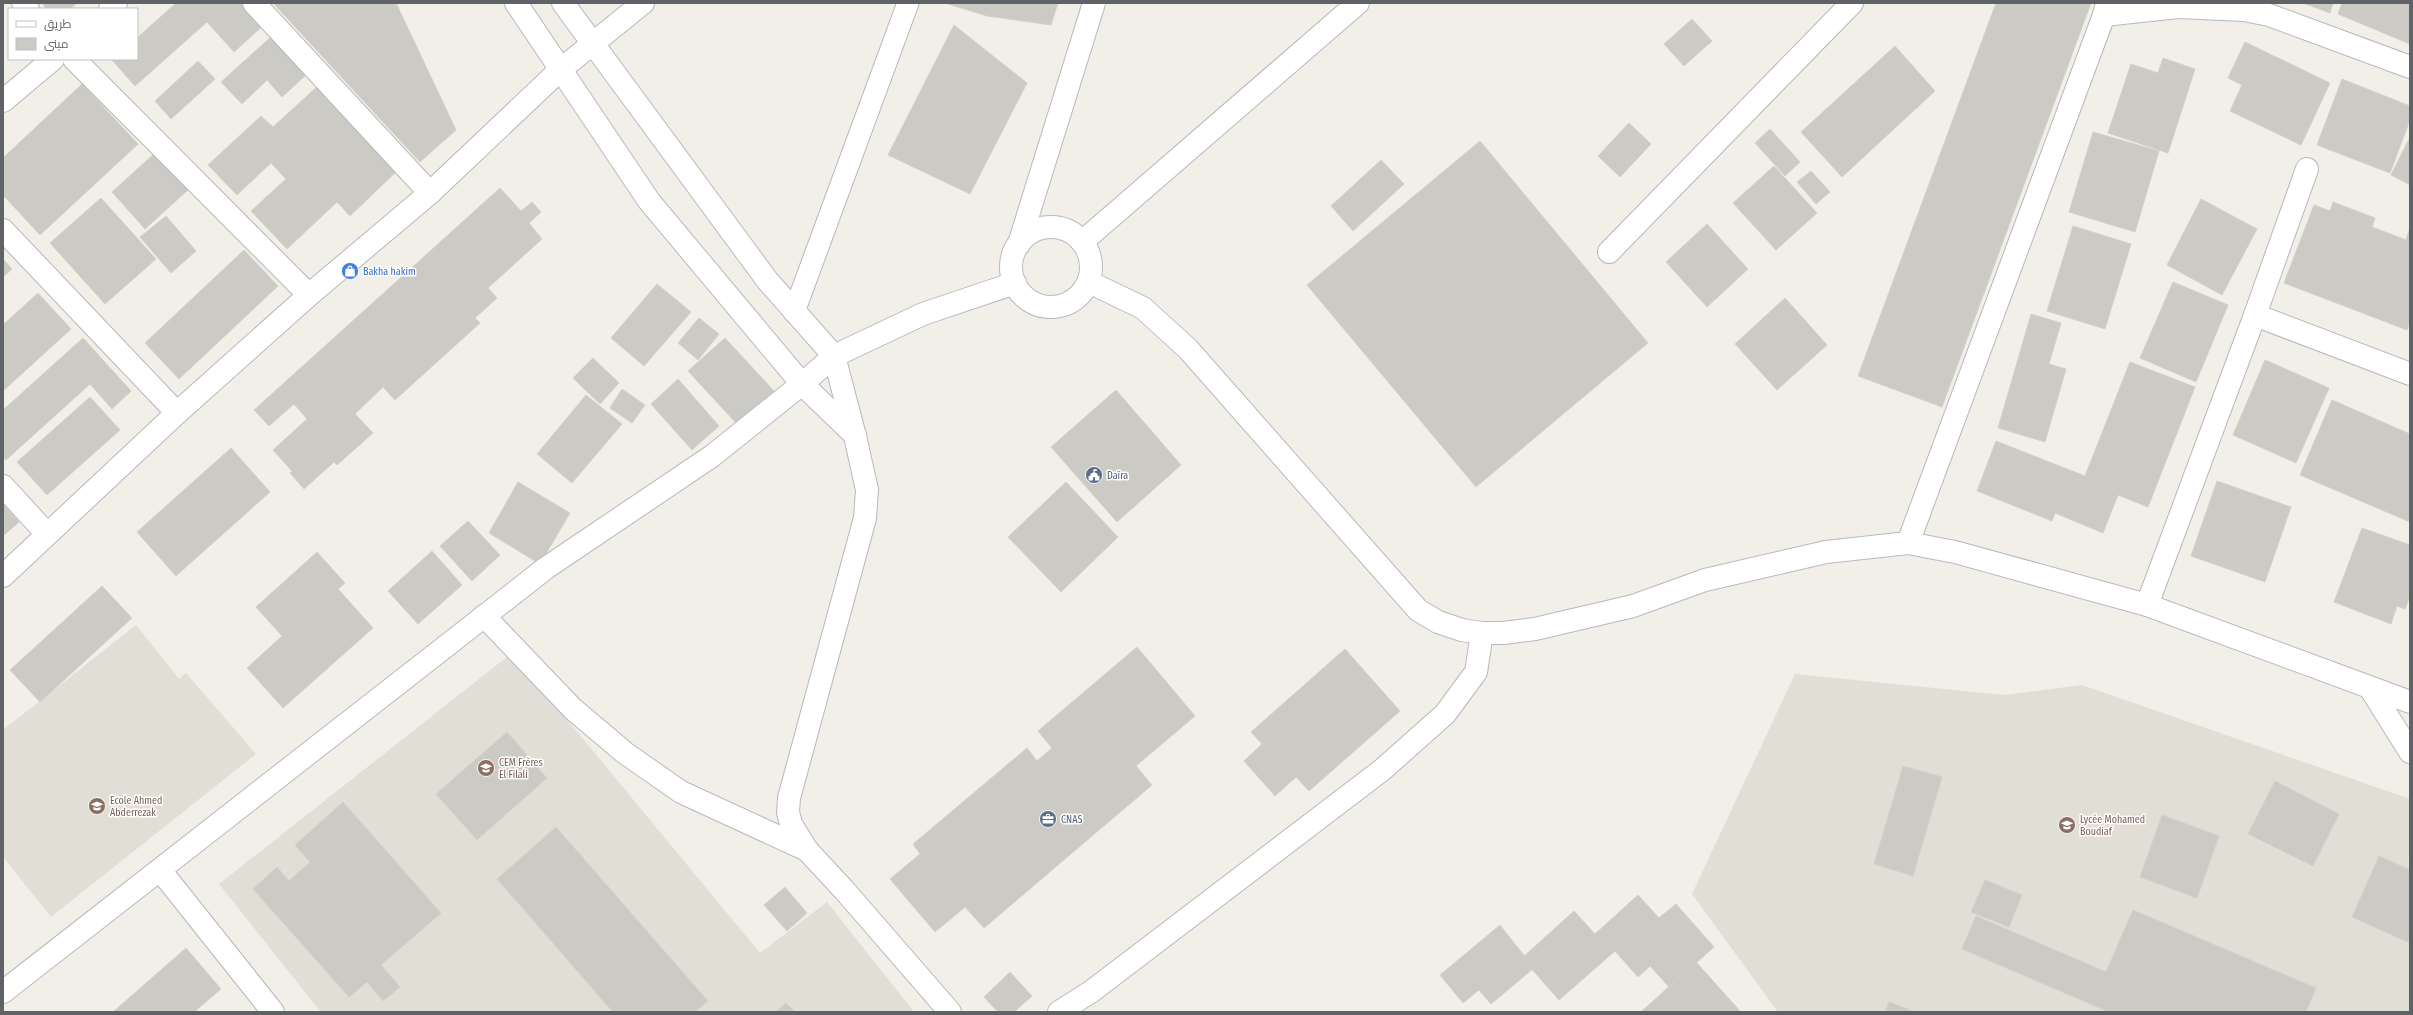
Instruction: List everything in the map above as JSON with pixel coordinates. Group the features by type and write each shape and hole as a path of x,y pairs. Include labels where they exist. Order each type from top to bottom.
{"street":[{"path":"254,3 430,193"},
{"path":"516,3 649,201 802,384 856,436"},
{"path":"563,3 767,280 834,356 856,436 867,490 865,518 789,798 788,812 791,824 807,850 845,891 950,1012"},
{"path":"3,576 177,414 309,295 430,193 560,70 643,3"},
{"path":"1019,244 1094,3"},
{"path":"1082,242 1358,3"},
{"path":"1609,252 1852,3"},
{"path":"1908,543 2105,9 2178,7 2244,10 2269,15 2410,67"},
{"path":"3,101 52,60"},
{"path":"75,60 309,295"},
{"path":"2147,605 2255,315 2307,169"},
{"path":"1056,227 1069,231 1082,242 1089,254 1091,268 1089,282 1081,294 1071,302 1058,306 1044,306 1031,301 1014,283 1012,264 1015,250 1029,234 1042,228 1056,227"},
{"path":"3,230 177,414"},
{"path":"1089,282 1143,308 1188,349 1221,384 1418,610 1438,622 1482,634 1535,629 1633,606 1706,580 1826,552 1908,543 1956,552 2147,605 2410,702"},
{"path":"3,992 546,568 712,456 802,384 834,356 923,314 1014,283"},
{"path":"2255,315 2410,374"},
{"path":"3,486 48,534"},
{"path":"484,616 573,709 625,753 681,792 807,850"},
{"path":"1059,1012 1092,991 1320,818 1382,770 1446,714 1476,672 1482,634"},
{"path":"2370,688 2410,752"},
{"path":"160,870 273,1012"}],"lane":[{"path":"794,312 908,3"}],"shaded area":[{"name":"Ecole Ahmed Abderrezak","path":"136,625 179,679 186,673 256,754 51,917 3,857 3,730"},
{"name":"CEM Frères El Filali","path":"512,653 760,953 827,902 914,1012 321,1012 219,884"},
{"name":"Lycée Mohamed Boudiaf","path":"1795,674 2004,695 2082,685 2410,799 2410,851 2408,859 2410,859 2410,1012 1778,1012 1692,894"}],"building":[{"path":"42,3 77,3 71,8 46,8"},
{"path":"176,3 246,3 265,24 234,52 207,22 135,86 112,60 138,60 138,37"},
{"path":"273,3 396,3 456,130 420,162"},
{"path":"945,3 1058,3 1051,25 987,16"},
{"path":"1996,3 2091,3 1942,407 1858,376"},
{"path":"2303,3 2333,3 2330,13"},
{"path":"2342,3 2410,3 2410,44 2338,14"},
{"path":"1692,19 1712,41 1684,66 1664,44"},
{"path":"954,25 1027,83 970,194 888,155"},
{"path":"272,36 307,74 282,97 267,80 242,104 221,82"},
{"path":"2245,42 2330,83 2301,145 2230,111 2242,85 2228,78"},
{"path":"1895,46 1935,91 1842,177 1801,132"},
{"path":"2163,58 2195,69 2168,153 2108,133 2131,64 2158,73"},
{"path":"198,61 215,79 171,119 155,101"},
{"path":"2342,79 2410,106 2410,120 2390,173 2317,145"},
{"path":"82,84 138,144 40,235 3,195 3,158"},
{"path":"320,84 399,169 350,216 337,202 287,249 251,211 286,179 271,163 237,195 208,165 261,116 273,127"},
{"path":"1629,123 1651,144 1620,177 1598,156"},
{"path":"1770,129 1800,162 1785,176 1755,143"},
{"path":"2093,132 2159,151 2135,232 2069,212"},
{"path":"2410,137 2410,185 2391,175"},
{"path":"1480,141 1648,343 1476,487 1307,285"},
{"path":"156,152 189,189 145,229 112,192"},
{"path":"1381,160 1404,184 1353,231 1331,206"},
{"path":"1774,166 1817,213 1776,250 1733,203"},
{"path":"1811,171 1830,192 1816,204 1797,182"},
{"path":"500,188 521,211 532,202 541,212 529,223 542,239 488,288 497,298 475,318 480,323 395,400 383,387 355,414 373,433 337,465 334,462 304,489 290,473 292,471 273,450 307,419 294,404 269,426 254,410"},
{"path":"101,198 156,259 105,304 50,243"},
{"path":"2201,199 2257,229 2222,295 2167,265"},
{"path":"2333,202 2375,218 2372,227 2406,240 2410,228 2410,321 2407,330 2284,283 2314,205 2330,211"},
{"path":"166,216 196,251 171,273 140,237"},
{"path":"1707,224 1748,269 1707,307 1666,262"},
{"path":"2073,226 2131,244 2105,329 2047,311"},
{"path":"244,250 278,286 179,379 145,343"},
{"path":"3,259 12,269 3,277"},
{"path":"2173,282 2228,305 2196,382 2140,358"},
{"path":"657,284 691,312 644,366 611,338"},
{"path":"38,293 71,329 3,391 3,325"},
{"path":"1785,298 1827,345 1777,390 1735,344"},
{"path":"2031,314 2061,323 2049,364 2066,369 2045,442 1998,428"},
{"path":"699,318 719,334 698,360 678,343"},
{"path":"83,338 131,391 112,409 90,384 6,460 3,456 3,410"},
{"path":"725,338 774,391 737,424 688,371"},
{"path":"593,358 619,383 600,404 573,378"},
{"path":"2265,360 2329,388 2296,463 2233,435"},
{"path":"2130,362 2195,387 2148,507 2118,495 2103,533 2055,513 2052,521 1977,491 1996,441 2085,476"},
{"path":"678,379 719,426 692,450 651,404"},
{"path":"622,389 645,405 632,423 610,408"},
{"path":"1116,390 1181,465 1117,522 1051,447"},
{"path":"586,395 622,424 572,483 537,454"},
{"path":"90,397 120,430 47,495 17,462"},
{"path":"2332,400 2410,434 2410,522 2300,475"},
{"path":"231,448 270,492 176,576 137,532"},
{"path":"2217,481 2291,507 2265,582 2191,556"},
{"path":"518,482 570,513 540,564 489,533"},
{"path":"1066,482 1118,537 1061,592 1008,537"},
{"path":"3,504 19,522 3,536"},
{"path":"468,521 500,555 472,581 440,546"},
{"path":"2362,528 2410,545 2410,596 2405,609 2397,606 2391,624 2334,602"},
{"path":"432,551 462,585 418,624 388,591"},
{"path":"317,552 345,583 338,589 373,628 283,708 247,668 282,636 256,607"},
{"path":"102,586 132,618 40,702 10,670"},
{"path":"1137,647 1195,716 1136,766 1152,785 984,928 965,907 935,932 890,879 920,854 913,844 1027,748 1037,761 1052,748 1038,731"},
{"path":"1345,649 1400,711 1309,791 1296,777 1275,796 1244,761 1262,744 1251,732"},
{"path":"507,732 547,778 477,840 436,794"},
{"path":"1903,766 1942,777 1913,876 1874,864"},
{"path":"2275,781 2339,814 2313,866 2248,834"},
{"path":"343,802 441,913 381,965 400,987 383,1001 367,982 349,997 253,889 277,867 289,881 310,862 295,845"},
{"path":"2162,815 2219,836 2197,898 2140,877"},
{"path":"556,827 708,1001 695,1012 613,1012 497,879"},
{"path":"2379,856 2410,870 2410,943 2352,917"},
{"path":"1985,880 2022,895 2009,927 1971,912"},
{"path":"785,887 807,913 787,931 764,905"},
{"path":"1638,895 1659,918 1676,904 1714,947 1669,987 1650,966 1638,977 1615,951 1559,1000 1522,958 1574,911 1595,934"},
{"path":"2133,910 2316,988 2306,1012 2109,1012 1962,949 1976,916 2106,972"},
{"path":"1500,925 1534,968 1491,1004 1479,990 1463,1003 1440,975"},
{"path":"186,948 221,989 194,1012 113,1012"},
{"path":"1696,962 1740,1011 1641,1012"},
{"path":"1010,972 1032,996 1014,1012 998,1012 984,997"},
{"path":"1889,1002 1915,1012 1885,1012"},
{"path":"786,1003 795,1012 776,1012"}],"place":[{"name":"Bakha hakim","path":"350,271"},
{"name":"Daïra","path":"1094,475"},
{"name":"CEM Frères El Filali","path":"486,768"},
{"name":"Ecole Ahmed Abderrezak","path":"97,806"},
{"name":"CNAS","path":"1048,819"},
{"name":"Lycée Mohamed Boudiaf","path":"2067,825"}]}
